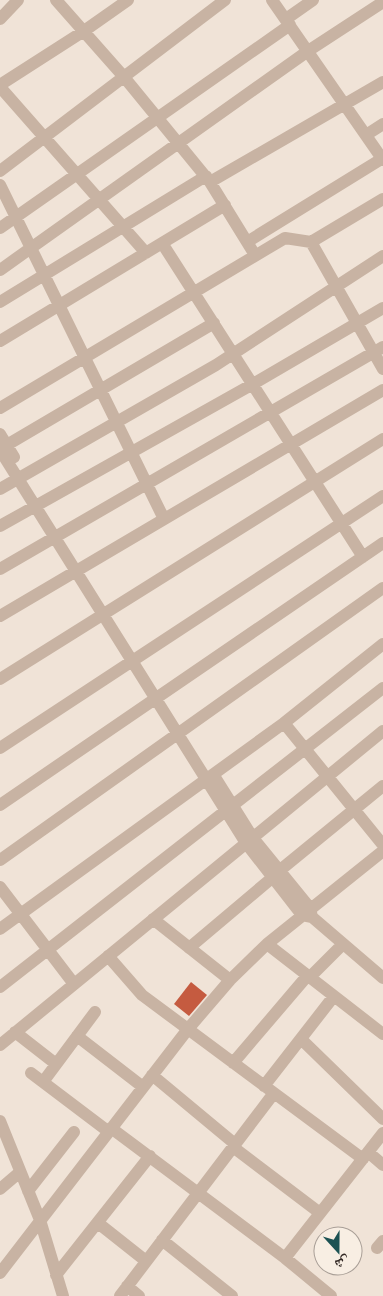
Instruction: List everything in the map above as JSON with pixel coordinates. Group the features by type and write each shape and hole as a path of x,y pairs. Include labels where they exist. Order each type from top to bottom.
{"street":[{"path":"0,19 18,0"},
{"path":"56,0 124,77 208,179 255,255"},
{"path":"128,0 0,86 146,253"},
{"path":"0,171 225,0"},
{"path":"247,242 383,159 272,0"},
{"path":"0,228 158,118 288,22 313,0"},
{"path":"0,270 308,51 383,2"},
{"path":"0,302 123,227 383,82"},
{"path":"366,135 383,124"},
{"path":"0,185 164,519"},
{"path":"0,408 285,238 311,242 383,199"},
{"path":"0,341 225,205"},
{"path":"311,242 357,323 378,350 383,369"},
{"path":"162,243 363,557"},
{"path":"0,489 233,354 383,256"},
{"path":"0,526 132,453 383,308"},
{"path":"214,323 100,390 2,444 249,840 308,913 383,978"},
{"path":"0,569 378,350"},
{"path":"0,616 383,390"},
{"path":"0,679 383,439"},
{"path":"0,748 383,496"},
{"path":"0,805 383,543"},
{"path":"0,860 383,588"},
{"path":"0,930 284,723 383,644"},
{"path":"0,987 383,688"},
{"path":"284,723 383,845"},
{"path":"0,1044 383,731"},
{"path":"189,948 354,808 383,786"},
{"path":"0,1273 188,1029 230,980 267,944 383,851"},
{"path":"0,887 74,984"},
{"path":"153,920 230,980"},
{"path":"267,944 383,1034"},
{"path":"233,1063 309,976 344,944"},
{"path":"108,956 142,995 269,1089 383,1165"},
{"path":"139,1296 124,1291 234,1145 301,1039 334,996"},
{"path":"43,1082 95,1012"},
{"path":"15,1032 56,1064"},
{"path":"77,1036 143,1087"},
{"path":"301,1039 383,1120"},
{"path":"31,1073 110,1130 150,1156 285,1258 331,1296"},
{"path":"152,1075 234,1145 320,1213"},
{"path":"1,1125 40,1220 60,1285"},
{"path":"28,1191 74,1132"},
{"path":"285,1258 383,1133"},
{"path":"50,1296 60,1285 98,1223 150,1156"},
{"path":"0,1189 20,1172"},
{"path":"98,1223 146,1261"},
{"path":"162,1240 232,1296"}],"building":[{"path":"191,982 207,995 189,1016 174,1004"}]}
